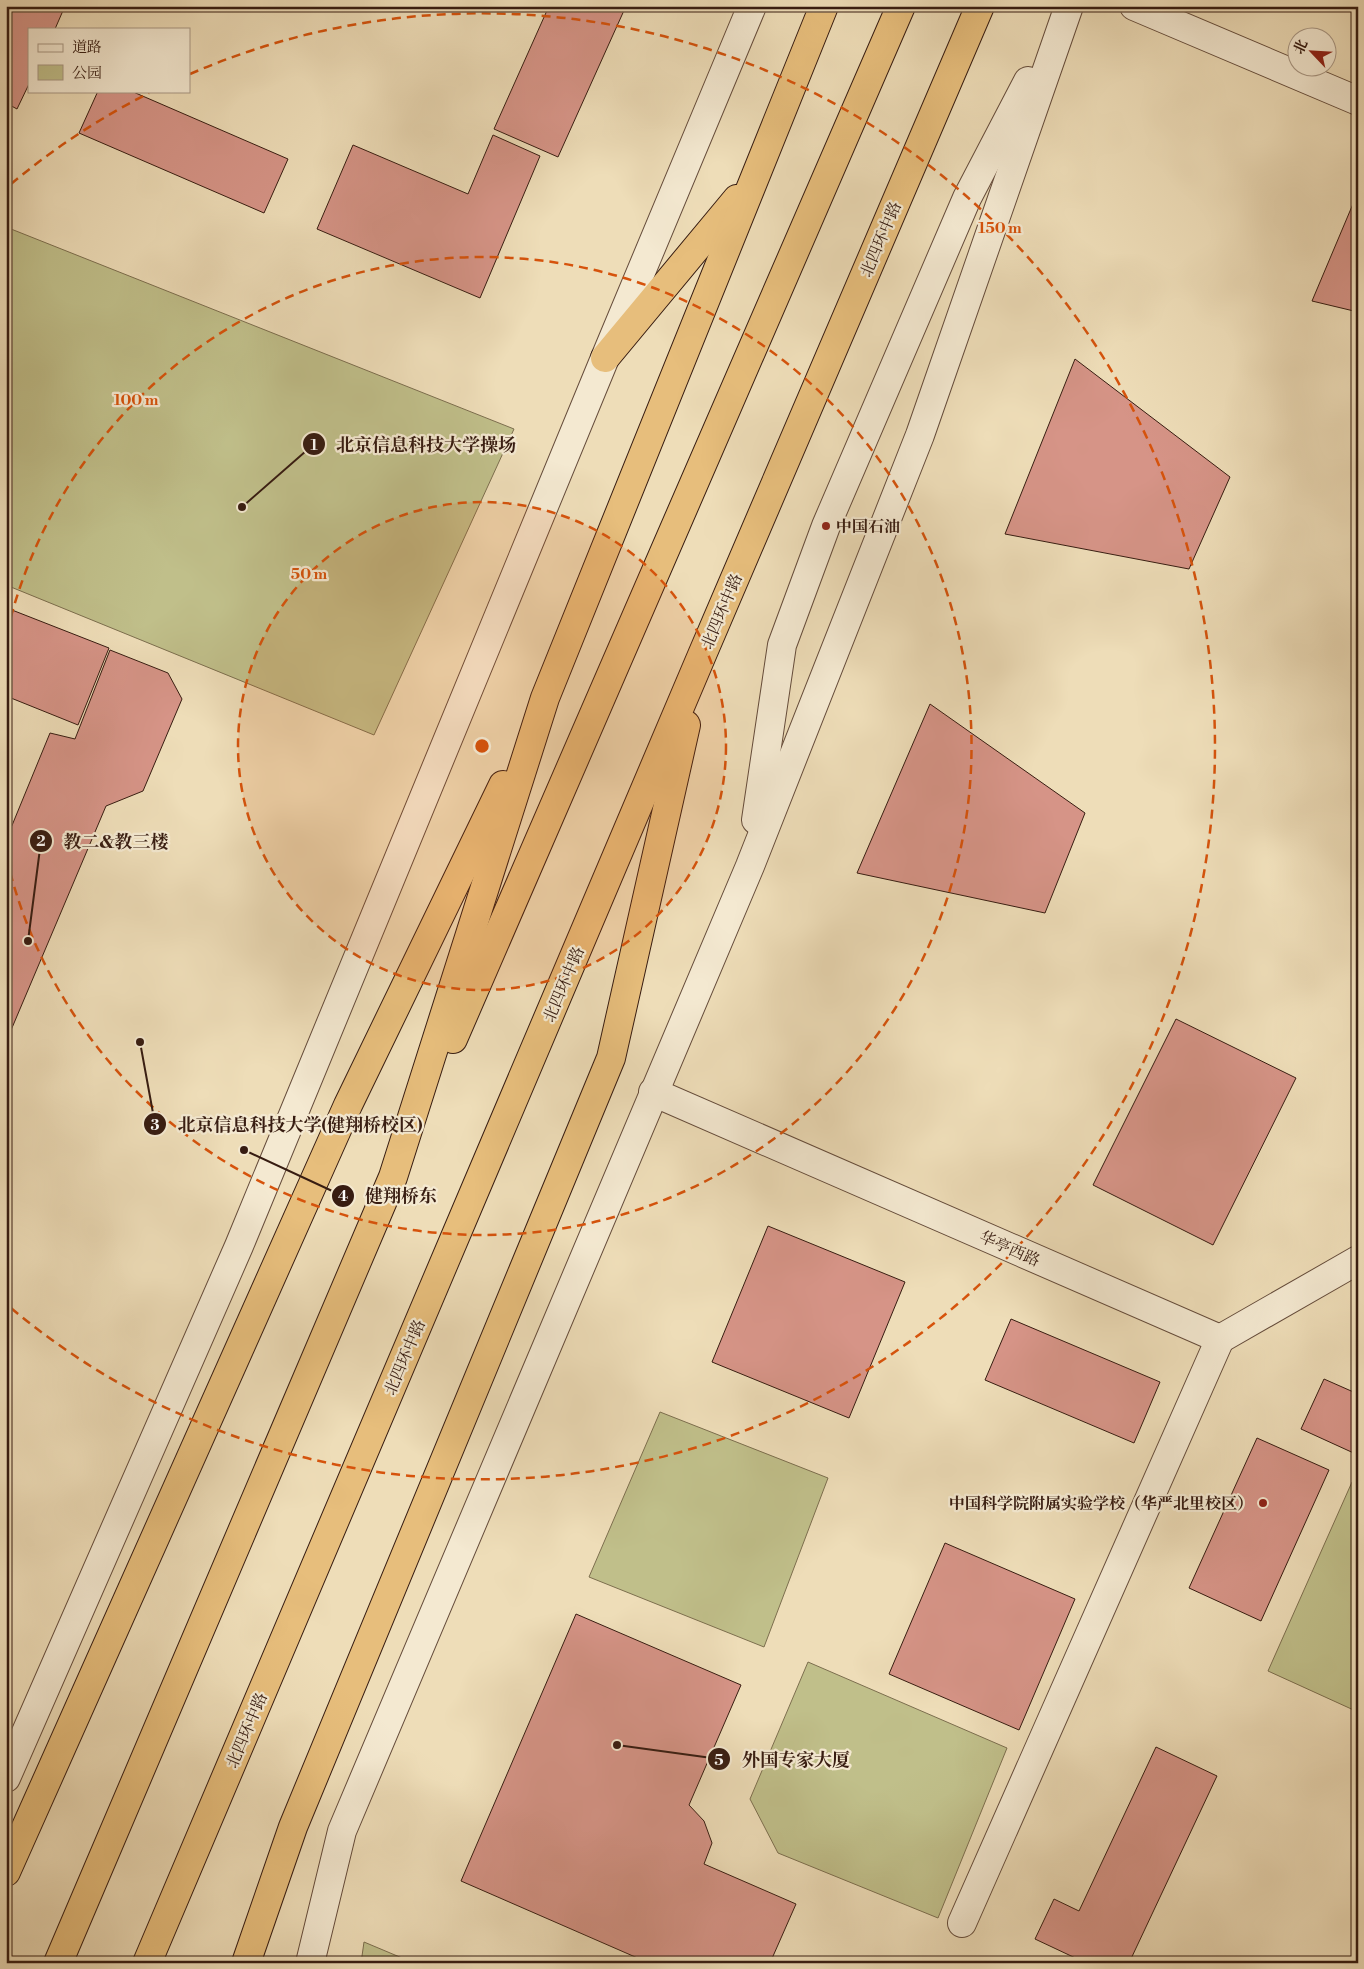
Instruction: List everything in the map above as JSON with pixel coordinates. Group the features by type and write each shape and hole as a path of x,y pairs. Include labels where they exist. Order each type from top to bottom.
{"highway":[{"path":"6,1872 348,1105 545,698 824,6"},
{"path":"58,1963 393,1177 901,6"},
{"name":"北四环中路","path":"148,1963 702,655 980,6"},
{"path":"604,358 754,179"},
{"path":"246,1963 293,1827 611,1058 702,655"},
{"path":"393,1177 545,698"},
{"path":"262,1963 293,1827"}],"street":[{"path":"6,1778 239,1246 604,358 752,6"},
{"path":"750,866 782,645 826,526 968,198 1068,6"},
{"path":"310,1963 342,1831 750,866 920,435 1068,6"},
{"path":"1134,6 1358,101"},
{"name":"华亭西路","path":"653,1092 1220,1339"},
{"path":"962,1923 1220,1339 1358,1260"}],"green space":[{"path":"6,227 514,429 374,735 6,585"},
{"path":"660,1412 828,1478 764,1647 589,1577"},
{"path":"1352,1482 1358,1485 1358,1712 1268,1671"},
{"path":"808,1662 1007,1748 938,1918 778,1853 750,1799"},
{"path":"364,1942 414,1963 361,1963"}],"building":[{"path":"6,6 65,6 55,28 28,28 28,86 17,109 6,103"},
{"path":"549,6 626,6 558,157 494,129"},
{"path":"98,92 133,92 288,159 264,213 79,133"},
{"path":"493,135 540,156 480,298 317,229 353,145 468,194"},
{"path":"1358,192 1358,312 1312,301"},
{"path":"1075,359 1230,477 1189,569 1005,534"},
{"path":"12,610 109,648 78,725 6,696 6,625"},
{"path":"110,650 168,673 182,699 143,791 106,806 6,1042 6,840 50,733 75,739"},
{"path":"930,704 1085,813 1045,913 857,873"},
{"path":"1176,1019 1296,1078 1213,1245 1093,1185"},
{"path":"768,1226 905,1282 849,1418 712,1362"},
{"path":"1011,1319 1160,1382 1134,1443 985,1380"},
{"path":"1324,1379 1358,1394 1358,1455 1301,1429"},
{"path":"1257,1438 1329,1470 1261,1621 1189,1588"},
{"path":"945,1543 1075,1599 1019,1730 889,1674"},
{"path":"576,1614 741,1685 689,1805 704,1821 712,1843 704,1864 796,1904 770,1963 649,1963 461,1881"},
{"path":"1156,1747 1217,1776 1129,1963 1086,1963 1035,1939 1054,1899 1079,1911"}],"place":[{"name":"北京信息科技大学操场","path":"242,507"},
{"name":"中国石油","path":"826,526"},
{"name":"教二&教三楼","path":"28,941"},
{"name":"北京信息科技大学(健翔桥校区)","path":"140,1042"},
{"name":"健翔桥东","path":"244,1150"},
{"name":"中国科学院附属实验学校（华严北里校区）","path":"1263,1503"},
{"name":"外国专家大厦","path":"617,1745"}]}
